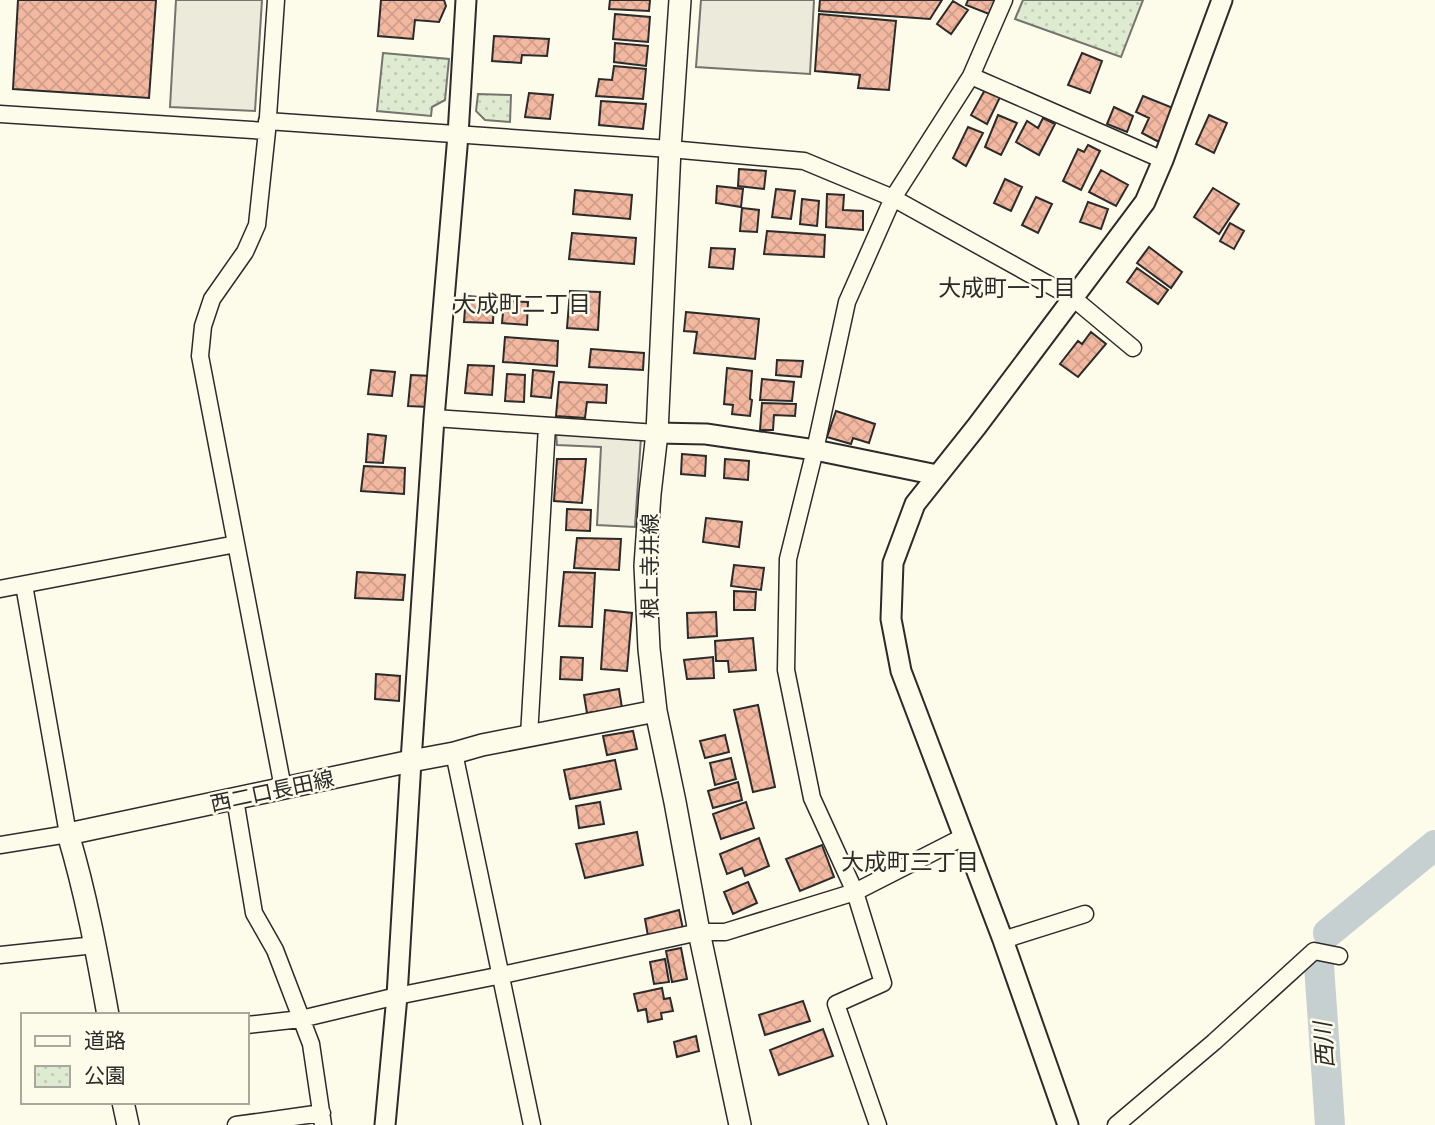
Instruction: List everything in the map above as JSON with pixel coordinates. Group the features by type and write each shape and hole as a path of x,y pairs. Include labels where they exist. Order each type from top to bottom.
{"main road":[{"name":"根上寺井線","path":"680,0 657,433 645,566 649,649 656,711 740,1125"},
{"name":"西二口長田線","path":"68,834 482,745 656,711"},
{"path":"68,834 77,863 108,1013"},
{"path":"123,1104 128,1125"}],"street":[{"path":"276,0 257,225 245,253 212,299 203,326 200,356 283,788"},
{"path":"384,1125 397,996 434,418 458,135 466,0"},
{"path":"878,1125 836,1004 883,983 855,892 812,798 786,670 788,559 847,302 893,198 971,76 1004,0"},
{"path":"1068,1125 1003,940 901,671 891,619 893,563 915,504 1145,202 1222,0"},
{"path":"971,76 1163,160"},
{"path":"0,114 458,135 804,161 893,198 1073,298 1133,348"},
{"path":"434,418 706,434 815,450 937,475"},
{"path":"529,736 547,426"},
{"path":"0,589 236,544"},
{"path":"0,845 68,834 24,585"},
{"path":"454,753 532,1125"},
{"path":"235,799 254,914 275,950 311,1044 322,1119 236,1125"},
{"path":"248,1025 301,1019 699,932 725,932 855,892 963,836"},
{"path":"1003,940 1085,914"},
{"path":"0,955 95,945"},
{"path":"1116,1125 1314,951 1339,956"}],"green space":[{"path":"1023,0 1143,0 1121,57 1015,19"},
{"path":"383,53 449,59 445,100 432,107 431,116 377,111"},
{"path":"478,94 511,95 510,122 485,120 476,111"}],"shaded area":[{"path":"176,0 262,0 255,111 170,107"},
{"path":"701,0 814,0 810,74 696,67"},
{"path":"556,433 641,437 635,527 597,525 601,447 557,445"}],"building":[{"path":"18,0 156,0 149,98 13,89"},
{"path":"381,0 444,0 446,6 439,22 415,20 413,39 378,36"},
{"path":"610,0 650,0 649,11 609,9"},
{"path":"820,0 942,0 930,19 819,11"},
{"path":"968,0 995,0 989,14 966,5"},
{"path":"953,1 968,10 951,34 937,24"},
{"path":"615,14 650,17 648,42 613,39"},
{"path":"819,14 896,21 889,90 858,88 860,75 815,71"},
{"path":"494,36 549,39 547,56 522,55 521,63 492,61"},
{"path":"615,43 648,46 646,66 614,62"},
{"path":"1082,53 1102,61 1090,93 1068,85"},
{"path":"614,66 646,69 643,99 596,96 599,79 612,80"},
{"path":"987,86 1002,93 987,124 971,115"},
{"path":"529,93 553,95 550,119 525,117"},
{"path":"1143,96 1173,108 1159,142 1142,133 1149,118 1136,112"},
{"path":"601,101 646,104 643,129 599,125"},
{"path":"1114,107 1133,116 1127,132 1107,124"},
{"path":"998,115 1017,123 1001,155 985,147"},
{"path":"1209,115 1227,123 1214,153 1196,144"},
{"path":"1043,118 1055,124 1039,155 1016,142 1027,121 1038,128"},
{"path":"968,127 983,133 966,166 953,158"},
{"path":"1088,145 1100,151 1081,190 1063,181 1078,149 1084,152"},
{"path":"739,169 766,171 764,189 738,186"},
{"path":"1101,170 1128,185 1116,206 1089,192"},
{"path":"1005,179 1022,187 1011,211 994,203"},
{"path":"717,186 743,189 741,207 716,203"},
{"path":"1213,188 1239,204 1219,234 1194,217"},
{"path":"776,189 795,191 791,219 772,217"},
{"path":"575,190 632,195 630,219 573,214"},
{"path":"827,194 844,195 843,210 863,211 863,230 826,227"},
{"path":"1036,197 1052,204 1038,233 1022,225"},
{"path":"802,199 819,201 817,226 800,224"},
{"path":"1088,202 1108,209 1101,229 1080,222"},
{"path":"742,208 759,210 757,232 740,231"},
{"path":"1230,223 1244,231 1234,249 1220,241"},
{"path":"767,231 825,235 824,257 764,254"},
{"path":"572,233 636,238 634,264 569,259"},
{"path":"1149,247 1182,272 1171,288 1137,263"},
{"path":"711,248 735,249 733,269 709,267"},
{"path":"1137,268 1168,290 1158,304 1127,282"},
{"path":"570,291 600,292 598,330 567,328"},
{"path":"466,296 494,298 493,323 464,322"},
{"path":"504,301 528,302 527,325 502,323"},
{"path":"686,312 759,319 755,359 694,353 697,332 684,331"},
{"path":"1091,332 1106,344 1078,377 1060,364 1078,341 1082,344"},
{"path":"505,337 558,341 557,366 503,362"},
{"path":"591,349 644,353 643,370 589,367"},
{"path":"777,360 803,361 801,377 776,375"},
{"path":"468,365 494,366 492,395 465,393"},
{"path":"727,368 752,371 750,416 732,414 733,405 724,404"},
{"path":"371,370 395,372 392,396 368,394"},
{"path":"533,370 554,372 551,398 531,396"},
{"path":"507,374 525,375 524,402 505,401"},
{"path":"411,375 432,376 429,407 408,406"},
{"path":"762,379 794,382 792,401 760,400"},
{"path":"559,382 607,385 606,403 587,402 585,418 556,416"},
{"path":"762,403 796,404 795,416 774,415 773,430 760,430"},
{"path":"836,411 875,424 869,443 853,438 851,444 827,437"},
{"path":"368,434 386,436 383,463 366,462"},
{"path":"682,454 706,456 705,476 681,474"},
{"path":"557,459 586,459 582,503 554,501"},
{"path":"725,459 749,461 748,480 724,478"},
{"path":"364,466 405,468 404,494 361,491"},
{"path":"567,509 591,510 590,531 566,530"},
{"path":"706,518 742,522 739,547 703,542"},
{"path":"577,538 621,539 619,570 574,568"},
{"path":"734,565 764,568 761,590 731,586"},
{"path":"357,572 405,575 403,600 355,598"},
{"path":"564,572 595,573 592,627 559,626"},
{"path":"734,591 756,592 755,610 734,610"},
{"path":"605,610 632,613 627,671 601,669"},
{"path":"716,612 717,636 688,638 687,613"},
{"path":"753,638 756,670 729,672 728,661 716,661 715,641"},
{"path":"561,657 583,658 582,680 560,679"},
{"path":"713,657 714,678 687,679 684,660"},
{"path":"376,674 400,676 399,701 375,699"},
{"path":"619,689 622,708 587,713 584,695"},
{"path":"758,705 775,787 753,792 734,710"},
{"path":"633,731 637,749 607,755 603,736"},
{"path":"725,735 729,752 705,758 700,741"},
{"path":"731,758 736,779 715,785 710,763"},
{"path":"615,760 621,789 570,799 564,770"},
{"path":"738,782 742,800 713,808 708,791"},
{"path":"600,802 604,824 579,828 576,806"},
{"path":"746,802 754,828 721,839 713,814"},
{"path":"637,832 643,865 585,878 576,844"},
{"path":"759,838 769,866 745,876 742,868 727,874 720,854"},
{"path":"822,845 834,877 800,891 786,859"},
{"path":"748,882 757,903 733,914 724,892"},
{"path":"679,910 683,929 648,936 645,919"},
{"path":"681,948 687,979 672,982 666,951"},
{"path":"665,959 669,982 654,984 650,962"},
{"path":"662,988 664,999 670,998 673,1011 661,1013 662,1019 648,1022 646,1009 638,1011 634,994"},
{"path":"803,1001 810,1021 765,1035 759,1015"},
{"path":"823,1029 833,1056 779,1075 770,1050"},
{"path":"696,1036 699,1051 677,1057 674,1042"}],"waterway":[{"name":"西川","path":"1328,933 1435,845"},
{"name":"西川","path":"1319,965 1330,1125"}],"district":[{"name":"大成町一丁目","path":"1007,288"},
{"name":"大成町二丁目","path":"522,304"},
{"name":"大成町三丁目","path":"910,862"}]}
